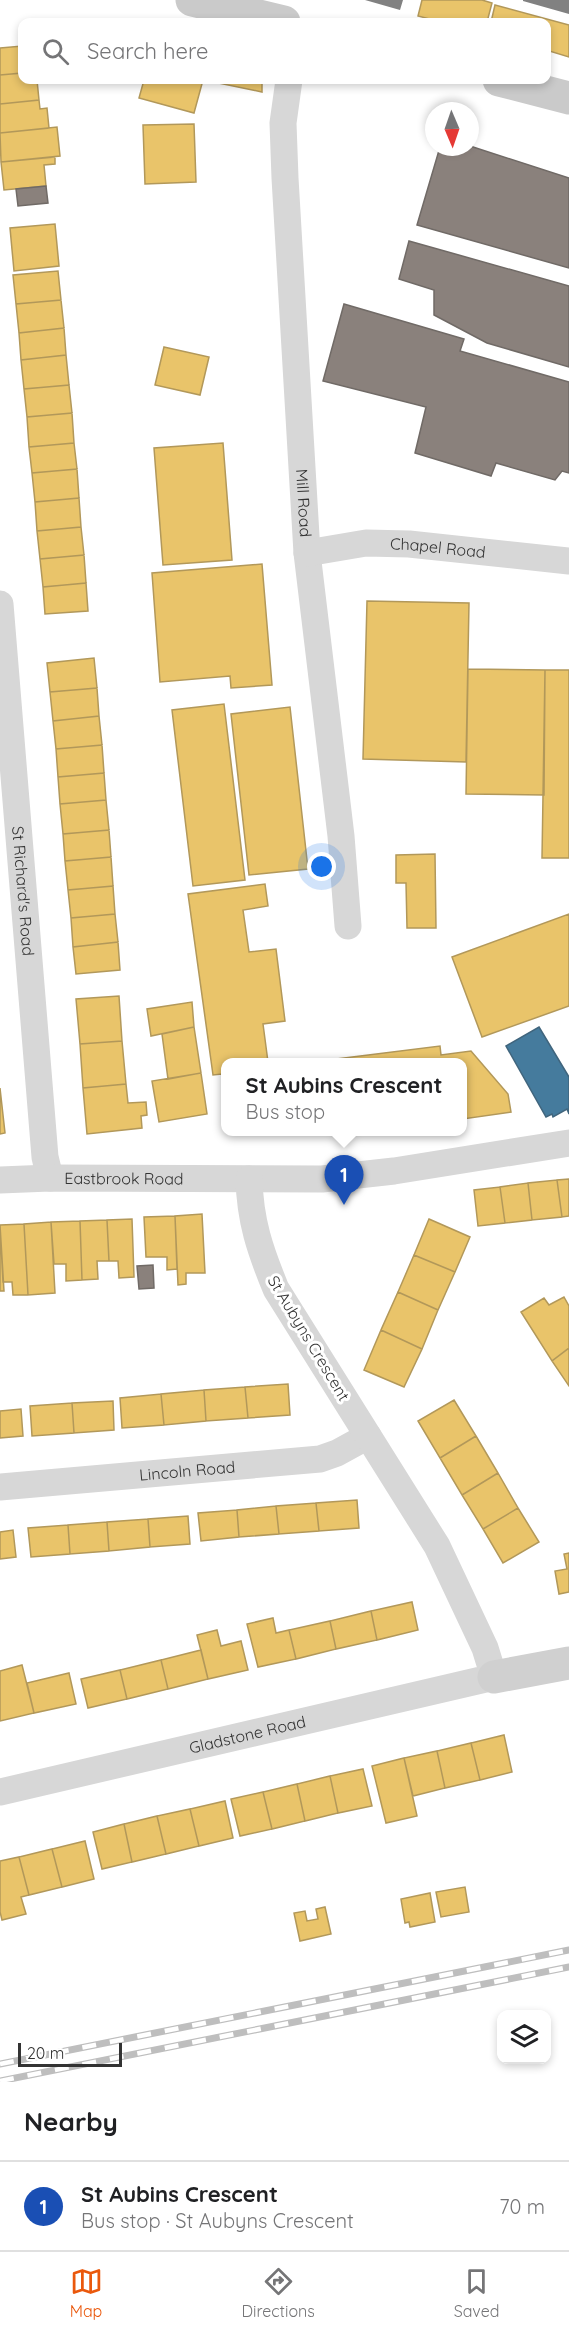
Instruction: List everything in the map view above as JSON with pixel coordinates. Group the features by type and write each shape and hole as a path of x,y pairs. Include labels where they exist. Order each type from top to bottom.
{"main road":[{"path":"192,0 267,18"},
{"path":"515,84 569,98"}],"street":[{"name":"Mill Road","path":"288,84 283,123 285,178 307,554 341,836 348,926"},
{"name":"Chapel Road","path":"307,554 366,543 409,544 569,561"},
{"name":"St Richard's Road","path":"0,604 44,1145 50,1178"},
{"path":"249,1179 322,1179 394,1172 569,1143"},
{"name":"Eastbrook Road","path":"0,1180 249,1179"},
{"name":"St Aubyns Crescent","path":"249,1179 249,1197 258,1244 276,1289 437,1546 484,1648 494,1677"},
{"name":"Lincoln Road","path":"0,1487 320,1459 337,1453 368,1436"},
{"path":"494,1677 569,1663"},
{"name":"Gladstone Road","path":"0,1792 494,1677"}],"building: Homes":[{"path":"422,0 482,0 492,3 488,18 418,16"},
{"path":"495,5 543,18 492,18"},
{"path":"551,20 569,25 569,57 551,52"},
{"path":"18,46 18,73 0,75 0,48"},
{"path":"18,73 18,84 37,84 39,100 0,104 0,75"},
{"path":"143,84 202,84 194,113 139,98"},
{"path":"223,84 262,84 262,92"},
{"path":"39,100 40,109 47,108 49,128 0,133 0,104"},
{"path":"194,124 196,182 145,184 143,125"},
{"path":"57,127 60,156 1,162 0,133"},
{"path":"55,157 55,164 44,165 46,186 4,190 1,162"},
{"path":"55,224 59,266 14,271 10,228"},
{"path":"58,271 61,300 16,304 13,275"},
{"path":"61,300 64,328 19,333 16,304"},
{"path":"64,328 66,355 21,360 19,333"},
{"path":"164,347 209,357 200,395 155,385"},
{"path":"66,355 69,385 24,389 21,360"},
{"path":"69,385 72,413 27,417 24,389"},
{"path":"72,413 74,443 29,447 27,417"},
{"path":"74,443 77,469 32,473 29,447"},
{"path":"223,443 232,560 163,565 154,448"},
{"path":"77,469 79,498 35,502 32,473"},
{"path":"79,498 81,527 37,531 35,502"},
{"path":"81,527 84,555 40,559 37,531"},
{"path":"84,555 86,583 43,587 40,559"},
{"path":"262,564 272,685 231,688 230,676 160,682 152,573"},
{"path":"86,583 88,611 45,614 43,587"},
{"path":"367,601 469,603 466,762 363,759"},
{"path":"94,658 97,688 50,692 47,663"},
{"path":"468,669 545,670 544,795 466,794"},
{"path":"545,670 569,670 569,858 542,858"},
{"path":"97,688 99,716 53,721 50,692"},
{"path":"224,704 245,880 193,886 172,710"},
{"path":"290,707 308,869 249,875 231,714"},
{"path":"99,716 102,745 56,749 53,721"},
{"path":"102,745 104,773 58,777 56,749"},
{"path":"104,773 106,800 60,804 58,777"},
{"path":"106,800 109,830 63,834 60,804"},
{"path":"109,830 111,857 65,861 63,834"},
{"path":"435,854 436,928 407,928 406,883 396,883 396,855"},
{"path":"111,857 113,886 68,890 65,861"},
{"path":"265,884 268,906 243,910 249,952 276,949 285,1021 263,1024 267,1058 221,1058 221,1074 213,1075 188,894"},
{"path":"113,886 115,914 71,918 68,890"},
{"path":"115,914 118,942 73,947 71,918"},
{"path":"569,914 569,1006 482,1037 452,957"},
{"path":"118,942 120,970 76,974 73,947"},
{"path":"119,996 122,1041 80,1044 76,999"},
{"path":"192,1002 194,1027 151,1036 147,1009"},
{"path":"194,1027 201,1073 168,1079 162,1034"},
{"path":"122,1041 126,1084 83,1088 80,1044"},
{"path":"440,1046 441,1055 471,1051 508,1094 511,1112 467,1118 467,1058 344,1058"},
{"path":"201,1073 207,1114 159,1122 152,1081"},
{"path":"126,1084 128,1103 146,1102 147,1115 141,1116 142,1128 87,1134 83,1088"},
{"path":"0,1088 5,1133 0,1134"},
{"path":"569,1179 569,1216 562,1217 557,1180"},
{"path":"557,1180 562,1217 532,1220 528,1183"},
{"path":"528,1183 532,1220 505,1223 500,1187"},
{"path":"500,1187 505,1223 478,1226 474,1190"},
{"path":"202,1214 205,1273 186,1273 186,1284 178,1285 175,1216"},
{"path":"175,1216 177,1269 167,1270 167,1257 146,1257 144,1217"},
{"path":"132,1219 134,1277 119,1278 118,1261 109,1261 107,1220"},
{"path":"429,1219 470,1237 455,1272 414,1255"},
{"path":"107,1220 109,1261 97,1261 98,1279 82,1280 80,1221"},
{"path":"80,1221 82,1280 66,1281 66,1264 54,1264 51,1222"},
{"path":"51,1222 55,1293 28,1295 24,1224"},
{"path":"24,1224 28,1295 13,1295 12,1282 3,1282 0,1225"},
{"path":"0,1225 4,1291 0,1291"},
{"path":"414,1255 455,1272 438,1310 398,1292"},
{"path":"398,1292 438,1310 422,1349 381,1330"},
{"path":"564,1297 569,1306 569,1348 552,1361 521,1312 544,1298 549,1305"},
{"path":"381,1330 422,1349 404,1387 364,1370"},
{"path":"569,1348 569,1386 552,1361"},
{"path":"288,1384 290,1415 248,1418 245,1387"},
{"path":"245,1387 248,1418 206,1421 204,1390"},
{"path":"204,1390 206,1421 164,1425 161,1394"},
{"path":"161,1394 164,1425 122,1428 120,1398"},
{"path":"454,1400 476,1436 440,1458 418,1421"},
{"path":"113,1401 114,1430 74,1433 72,1403"},
{"path":"72,1403 74,1433 32,1436 30,1406"},
{"path":"21,1409 23,1436 0,1438 0,1411"},
{"path":"476,1436 498,1473 462,1495 440,1458"},
{"path":"498,1473 518,1508 483,1529 462,1495"},
{"path":"357,1500 359,1528 319,1531 316,1503"},
{"path":"316,1503 319,1531 279,1534 276,1506"},
{"path":"276,1506 279,1534 239,1537 237,1510"},
{"path":"518,1508 539,1542 503,1563 483,1529"},
{"path":"237,1510 239,1537 201,1541 198,1513"},
{"path":"188,1516 190,1544 150,1547 148,1519"},
{"path":"148,1519 150,1547 109,1551 107,1522"},
{"path":"107,1522 109,1551 70,1554 68,1525"},
{"path":"68,1525 70,1554 31,1557 28,1528"},
{"path":"13,1530 16,1557 0,1559 0,1532"},
{"path":"569,1553 569,1592 559,1594 555,1571 567,1569 564,1554"},
{"path":"412,1602 418,1630 377,1640 371,1611"},
{"path":"371,1611 377,1640 336,1649 330,1621"},
{"path":"273,1618 276,1633 289,1630 296,1659 258,1667 247,1624"},
{"path":"330,1621 336,1649 296,1659 289,1630"},
{"path":"217,1630 221,1646 241,1641 248,1670 208,1679 197,1635"},
{"path":"201,1650 208,1679 168,1689 161,1660"},
{"path":"161,1660 168,1689 127,1699 120,1670"},
{"path":"22,1665 34,1713 0,1721 0,1671"},
{"path":"120,1670 127,1699 88,1708 81,1679"},
{"path":"69,1673 76,1704 34,1713 27,1683"},
{"path":"504,1735 512,1772 480,1780 471,1743"},
{"path":"471,1743 480,1780 445,1788 437,1751"},
{"path":"437,1751 445,1788 413,1796 404,1758"},
{"path":"404,1758 417,1816 386,1823 372,1766"},
{"path":"363,1769 372,1806 338,1813 330,1776"},
{"path":"330,1776 338,1813 305,1821 297,1784"},
{"path":"297,1784 305,1821 272,1829 263,1792"},
{"path":"263,1792 272,1829 240,1836 231,1799"},
{"path":"225,1801 233,1838 199,1846 190,1809"},
{"path":"190,1809 199,1846 166,1854 157,1816"},
{"path":"157,1816 166,1854 132,1862 124,1824"},
{"path":"124,1824 132,1862 102,1869 93,1832"},
{"path":"85,1841 94,1879 62,1887 52,1849"},
{"path":"52,1849 62,1887 29,1895 19,1857"},
{"path":"19,1857 29,1895 21,1897 26,1914 2,1920 0,1861"},
{"path":"465,1887 469,1912 441,1917 436,1892"},
{"path":"430,1893 435,1922 410,1927 409,1922 405,1923 401,1899"},
{"path":"325,1907 331,1934 300,1941 294,1913 305,1911 307,1921 318,1919 316,1909"}],"building: Public":[{"path":"539,1027 569,1077 569,1114 567,1109 553,1117 552,1114 546,1117 506,1046"}],"building: Industry":[{"path":"479,149 569,178 569,268 417,225 437,156 479,156"},
{"path":"46,186 48,203 18,206 16,189"},
{"path":"409,241 569,286 569,367 487,343 434,315 434,290 399,279"},
{"path":"344,304 464,339 460,351 569,382 569,473 562,471 555,480 496,463 491,476 415,453 426,407 323,381"},
{"path":"153,1265 154,1288 139,1289 137,1266"}],"building: Other":[{"path":"365,0 403,0 400,10"},
{"path":"569,0 569,14 523,1"}],"railway":[{"path":"0,2064 569,1950"},
{"path":"0,2081 569,1967"}],"place":[{"name":"St Aubins Crescent","path":"344,1205"}]}
